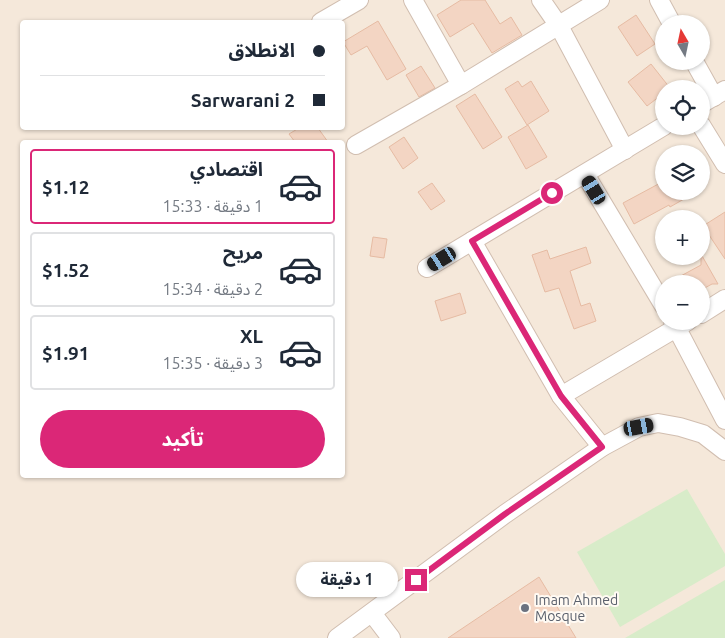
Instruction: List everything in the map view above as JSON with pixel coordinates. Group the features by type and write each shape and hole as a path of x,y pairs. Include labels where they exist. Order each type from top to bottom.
{"street":[{"path":"324,20 359,0"},
{"path":"413,0 461,85"},
{"path":"542,0 559,26 625,150"},
{"path":"356,145 461,85 600,0"},
{"path":"659,0 667,15"},
{"path":"699,70 713,97"},
{"path":"427,268 655,132"},
{"path":"707,135 725,164"},
{"path":"585,174 655,291"},
{"path":"472,241 561,396 602,447"},
{"path":"710,308 725,299"},
{"path":"561,396 669,330"},
{"path":"683,330 725,420"},
{"path":"338,638 505,514 602,447 639,427 658,423 680,426 704,434 725,451"},
{"path":"372,613 391,638"}],"shaded area":[{"path":"0,0 725,0 725,638 0,638"}],"green space":[{"path":"687,489 725,554 725,566 620,627 577,552"},
{"path":"725,580 725,638 625,638"}],"building":[{"path":"461,0 485,0 500,24 511,17 522,35 492,53 473,23 450,37 437,15"},
{"path":"636,15 655,44 637,56 618,27"},
{"path":"378,21 406,69 387,80 367,46 351,55 345,45 345,41"},
{"path":"651,64 664,80 655,80 655,100 647,106 628,82"},
{"path":"421,66 435,88 419,97 406,75"},
{"path":"518,81 522,87 531,81 549,111 527,125 505,89"},
{"path":"475,94 502,137 483,149 456,106"},
{"path":"528,125 547,157 526,169 508,137"},
{"path":"296,130 319,130 327,140 294,140 289,134"},
{"path":"404,137 418,158 403,169 389,147"},
{"path":"432,183 445,201 431,210 418,192"},
{"path":"655,186 655,200 682,200 670,207 669,205 660,210 655,210 655,213 634,224 623,203"},
{"path":"725,212 725,259 710,236 710,222"},
{"path":"373,237 387,239 384,258 370,256"},
{"path":"586,247 591,263 570,271 581,306 590,303 596,321 574,329 559,288 545,292 532,255 547,250 550,259"},
{"path":"701,265 707,265 718,284 710,285 710,275 683,275"},
{"path":"460,293 466,313 441,321 435,301"},
{"name":"Imam Ahmed Mosque","path":"539,577 576,638 448,638"}],"place":[{"name":"Imam Ahmed Mosque","path":"525,608"}],"route":[{"path":"416,580 505,514 602,447 561,396 472,241 552,193"}]}
